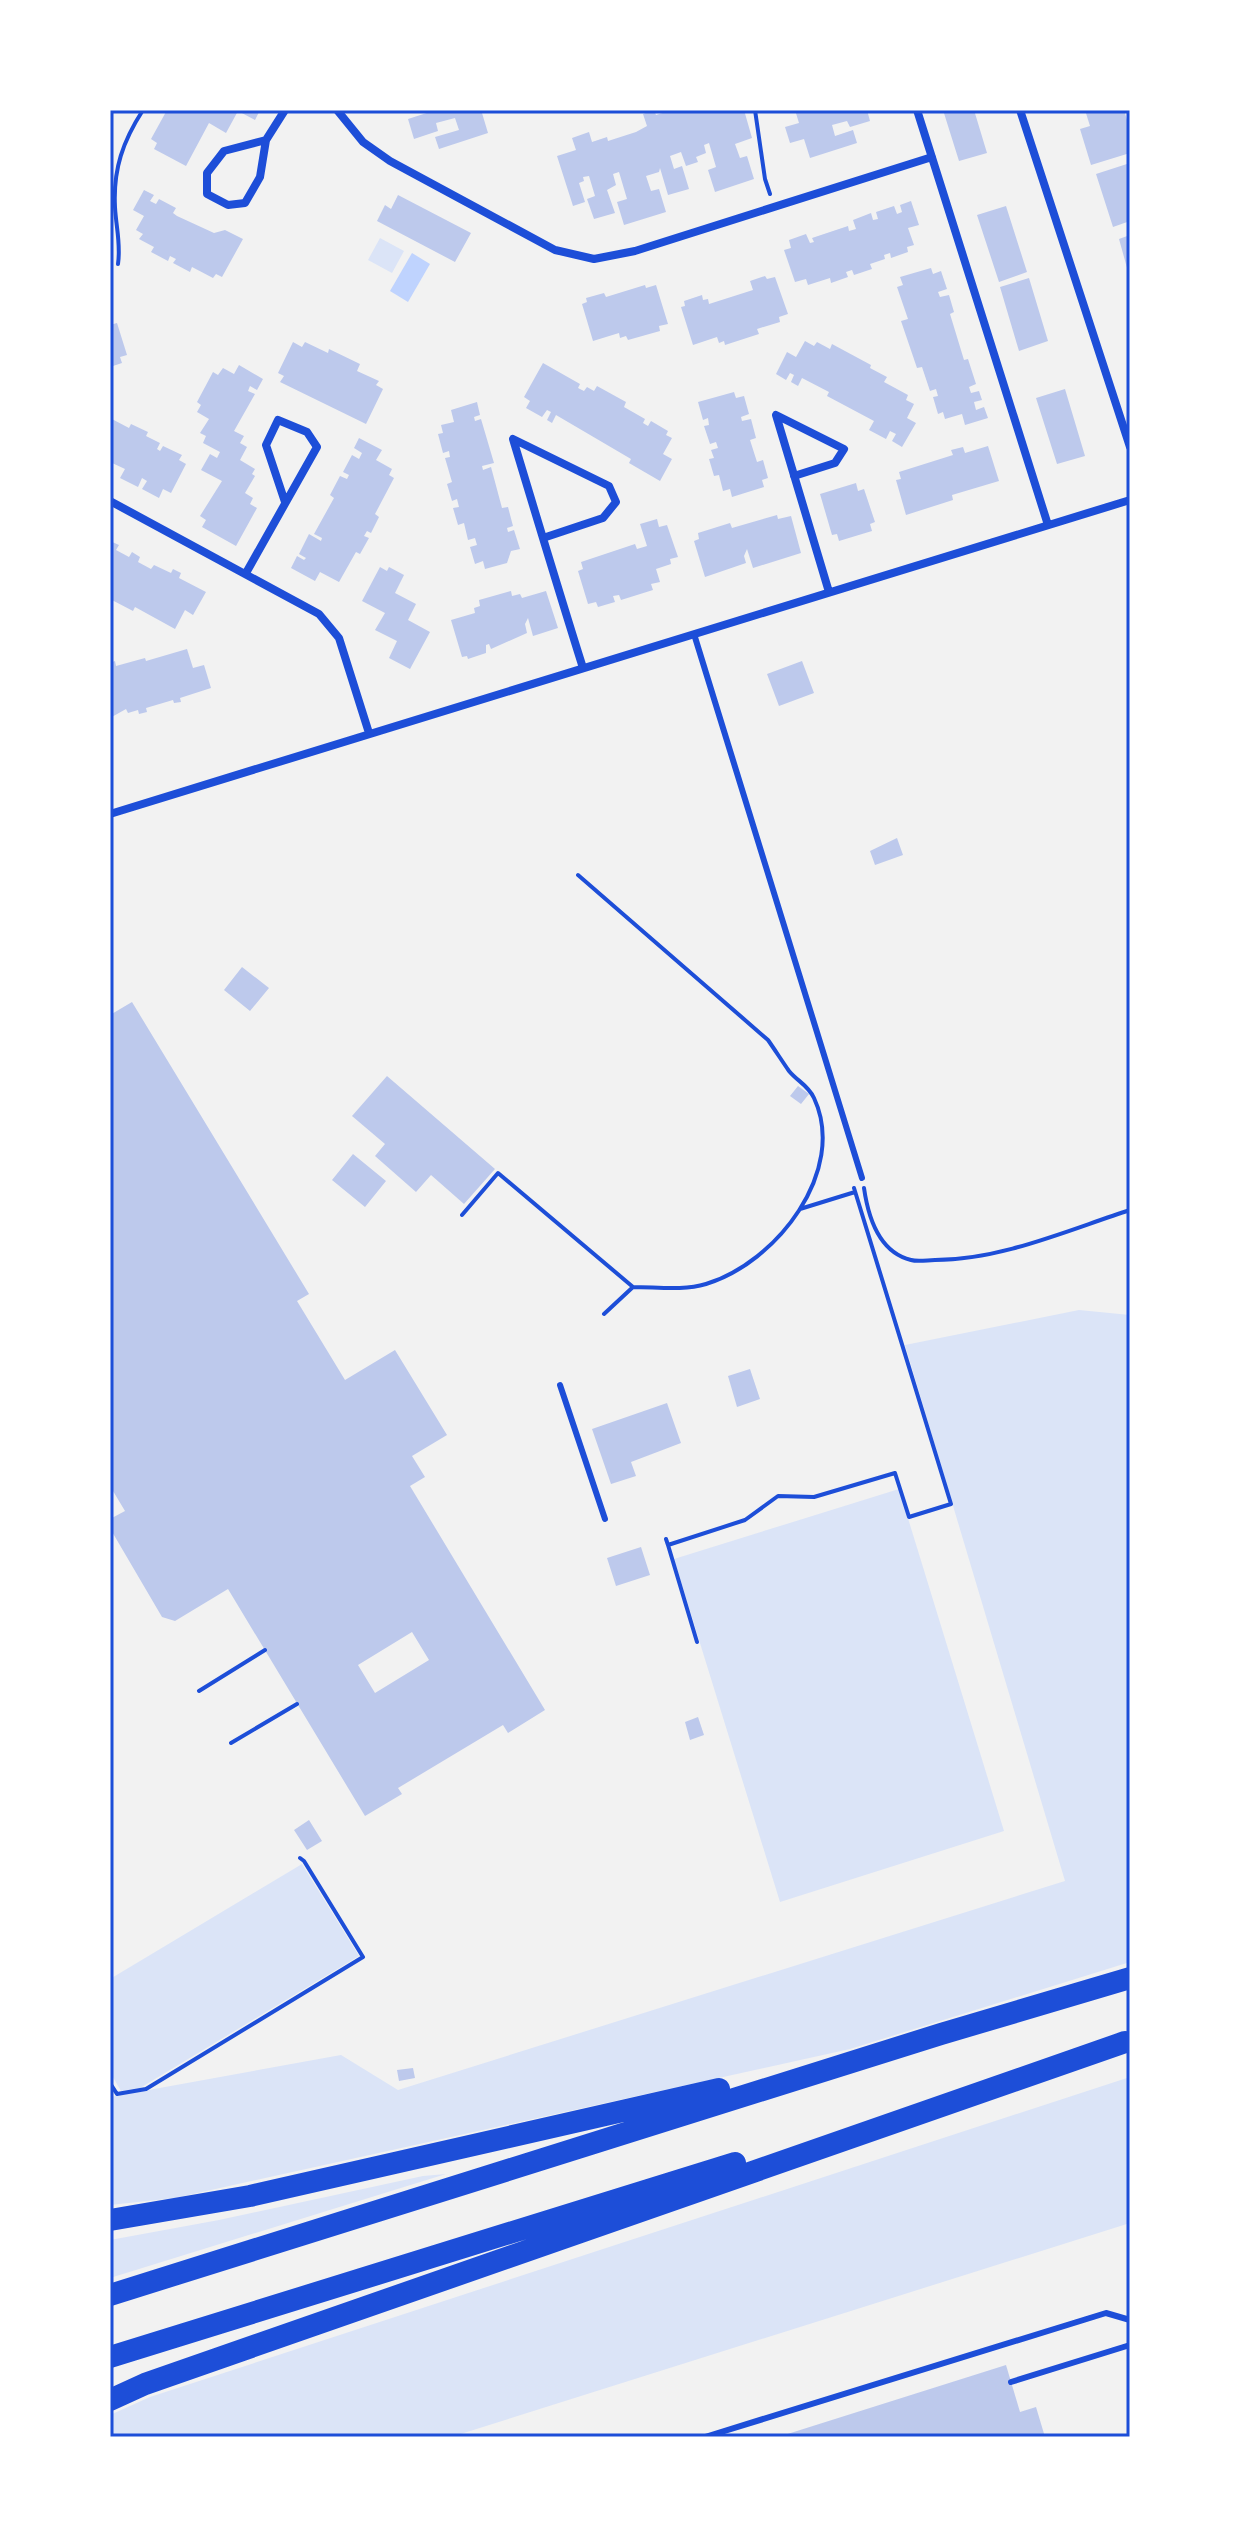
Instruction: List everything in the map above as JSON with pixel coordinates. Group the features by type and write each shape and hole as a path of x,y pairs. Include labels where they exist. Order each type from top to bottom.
{"highway":[{"path":"110,2295 941,2034 1130,1978"},
{"path":"110,2220 250,2196 426,2157 674,2101 941,2034"},
{"path":"110,2357 1127,2041"},
{"path":"110,2400 145,2384 1127,2041"}],"street":[{"path":"266,140 224,151 207,173 207,194 228,205 245,203 260,177 266,140 285,110"},
{"path":"337,110 363,142 390,161 555,250 594,259 635,251 932,157"},
{"path":"917,110 1048,525"},
{"path":"1020,110 1130,447"},
{"path":"794,476 835,463 844,449 776,415 794,476 829,592"},
{"path":"246,573 317,447 307,432 278,420 266,445 285,502"},
{"path":"543,538 603,518 616,502 609,486 513,439 518,453 543,538 583,668"},
{"path":"110,814 1130,500"},
{"path":"110,501 319,614 339,638 369,733"}],"lane":[{"path":"694,634 862,1178"},
{"path":"560,1385 605,1519"},
{"path":"705,2437 1106,2313 1130,2320"},
{"path":"1011,2382 1130,2345"}],"path":[{"path":"118,264 120,249 115,171 130,130 143,110"},
{"path":"755,110 765,179 775,208"},
{"path":"462,1215 498,1173 633,1287 679,1288 704,1285 729,1276 751,1263 769,1247 800,1209 816,1178 823,1153 822,1130 814,1098 805,1084 791,1074 768,1040 578,875"},
{"path":"697,1642 667,1542 745,1520 778,1496 814,1497 895,1473 909,1517 951,1504 850,1178"},
{"path":"862,1178 867,1209 877,1235 892,1250 911,1260 972,1257 1130,1210"},
{"path":"800,1209 855,1192"},
{"path":"604,1314 633,1287"},
{"path":"199,1691 265,1650"},
{"path":"231,1743 297,1704"},
{"path":"110,2083 117,2094 146,2089 363,1957 300,1858"}],"shaded area":[{"path":"380,238 404,251 392,273 368,260"},
{"path":"1079,1310 1130,1315 1130,1962 850,2049 175,2198 110,2205 110,2097 341,2055 398,2090 1065,1881 905,1345"},
{"path":"899,1489 1004,1831 780,1902 674,1559"},
{"path":"302,1864 359,1956 140,2088 121,2091 110,2072 110,1979"},
{"path":"1130,2077 1130,2223 451,2437 110,2437 110,2415 150,2397"},
{"path":"446,2174 110,2278 110,2240 423,2176"}],"water":[{"path":"412,253 430,264 408,302 390,291"}],"building":[{"path":"167,110 192,113 194,110 260,110 255,120 238,111 226,133 209,123 186,166 154,149 157,143 151,139"},
{"path":"436,110 491,110 482,113 488,133 439,149 435,137 459,130 455,118 436,123 438,131 414,139 408,119"},
{"path":"654,110 656,115 672,110 744,110 752,138 735,144 740,158 747,156 754,179 715,192 708,170 716,167 709,143 704,145 706,153 696,157 698,162 686,166 681,152 670,156 674,169 682,166 689,189 668,195 660,168 659,172 646,176 651,191 659,189 666,212 624,225 617,202 627,199 619,172 613,174 616,185 607,190 615,213 594,219 587,199 595,196 589,176 583,177 584,181 579,183 585,202 573,206 557,156 576,150 572,138 589,132 592,142 607,137 608,141 636,132 647,126 643,114"},
{"path":"795,110 867,110 870,121 850,127 847,121 832,125 835,136 853,130 857,143 810,158 804,139 790,143 785,127 799,123"},
{"path":"943,110 974,110 987,153 959,161"},
{"path":"1085,110 1124,110 1130,130 1130,153 1091,165 1080,129 1090,126"},
{"path":"1130,163 1130,221 1113,227 1096,174"},
{"path":"144,190 154,195 150,201 156,204 159,199 176,208 173,213 177,216 214,233 225,230 243,239 222,277 216,274 213,278 192,267 190,272 173,263 176,259 170,256 168,261 151,252 154,247 139,239 143,234 136,230 144,216 133,210"},
{"path":"398,195 471,233 455,262 377,221 385,205 391,209"},
{"path":"911,201 919,225 908,228 914,245 907,247 908,252 891,258 890,253 884,255 885,259 870,264 872,269 854,275 852,270 846,272 848,277 831,283 830,278 808,285 806,279 795,282 784,250 791,248 789,240 806,234 810,243 814,242 812,238 848,226 849,231 856,229 853,220 871,213 873,220 878,219 876,212 894,206 897,214 902,212 900,205"},
{"path":"1006,206 1027,272 999,282 977,215"},
{"path":"1130,235 1130,275 1129,275 1119,239"},
{"path":"931,268 933,274 941,271 947,289 938,292 940,297 949,295 954,312 950,314 964,360 968,359 976,384 969,387 971,393 979,391 982,400 974,402 976,410 984,407 988,418 965,425 962,414 945,419 943,412 938,414 933,397 938,396 936,389 930,391 922,367 917,368 901,321 908,319 897,287 903,285 900,277"},
{"path":"765,276 767,279 775,277 788,314 779,317 780,322 757,329 759,334 725,345 724,341 719,343 717,337 693,345 681,307 685,306 684,301 702,295 709,304 753,290 750,281"},
{"path":"1029,278 1048,341 1019,351 1000,287"},
{"path":"645,285 646,288 656,285 668,324 659,326 660,331 628,340 626,336 620,338 619,333 593,341 582,304 587,302 586,298 604,293 606,297"},
{"path":"117,323 127,355 120,357 122,363 110,367 110,325"},
{"path":"805,341 814,346 817,342 830,349 832,344 871,365 870,368 887,377 884,382 908,395 906,400 914,404 907,418 916,423 902,447 892,441 896,434 890,431 886,439 869,430 874,421 827,396 829,392 802,378 798,386 791,382 794,375 790,373 786,380 776,374 787,352 796,357"},
{"path":"293,342 302,347 305,342 328,353 329,349 360,364 357,371 379,381 376,385 383,389 366,424 280,382 284,376 278,373"},
{"path":"543,363 580,384 578,388 584,391 587,387 594,391 597,386 626,402 624,407 645,419 643,423 648,426 651,421 668,431 666,435 672,438 663,454 672,459 660,481 629,463 631,459 556,415 552,423 547,420 551,412 547,410 542,417 526,408 530,401 524,397"},
{"path":"239,365 263,379 257,390 250,386 248,391 255,394 234,431 244,436 240,443 247,447 240,460 255,469 252,474 255,476 245,493 253,498 250,504 257,508 236,546 202,527 206,520 200,516 222,481 201,470 210,454 217,458 220,452 203,443 206,436 200,433 209,419 197,412 201,405 197,402 213,372 218,375 223,368 234,374"},
{"path":"1065,389 1085,456 1057,464 1036,398"},
{"path":"734,392 736,398 744,396 749,414 741,417 742,421 751,419 756,438 750,440 757,462 763,460 768,478 762,480 764,487 732,497 730,489 723,491 719,475 714,476 709,459 714,458 711,450 718,448 716,442 710,444 704,426 709,425 708,418 703,420 698,402"},
{"path":"477,402 480,415 474,417 475,421 481,419 494,463 482,466 483,470 491,467 502,508 508,507 513,526 507,528 508,532 514,530 520,549 511,551 507,563 485,569 483,561 475,564 470,547 477,545 475,538 468,540 464,523 458,525 453,508 459,507 457,499 452,501 447,484 452,482 445,458 450,457 449,451 443,453 438,434 443,433 441,425 454,422 451,410"},
{"path":"110,418 129,428 131,424 148,432 146,436 160,443 157,449 160,451 163,446 182,455 179,460 186,464 171,493 163,489 159,498 142,489 147,481 142,478 138,487 120,478 125,469 110,462"},
{"path":"359,438 382,450 376,460 392,469 389,475 394,478 375,514 379,517 371,533 367,531 364,536 369,538 360,554 356,552 339,582 320,572 315,581 291,568 297,556 306,558 299,554 309,534 321,541 322,538 314,534 334,498 330,495 340,476 347,479 349,475 343,472 352,455 359,459 362,453 354,448"},
{"path":"988,446 999,481 952,495 953,500 906,515 896,480 901,479 899,472 953,455 951,450 963,447 965,453"},
{"path":"856,483 858,491 864,489 875,522 870,524 872,531 839,541 837,534 832,535 820,494"},
{"path":"777,515 778,519 791,516 801,553 753,568 747,549 744,556 746,563 705,577 694,541 699,539 698,533 730,523 732,528"},
{"path":"657,519 659,527 667,525 678,557 670,559 671,564 656,569 660,582 651,584 653,590 621,600 619,595 613,596 615,602 598,607 596,602 588,604 578,571 583,569 581,562 635,544 637,549 647,546 640,524"},
{"path":"110,541 119,545 116,550 129,557 132,552 140,557 138,562 151,569 154,565 171,573 173,569 181,573 179,578 206,592 193,615 185,610 175,629 135,607 133,611 110,599"},
{"path":"380,567 387,571 389,567 404,575 395,593 416,604 408,620 430,632 410,669 389,658 397,641 375,630 385,613 362,601"},
{"path":"511,591 512,596 520,594 522,598 546,591 558,628 533,636 528,618 525,624 527,633 491,649 489,644 486,645 486,653 468,659 467,656 462,657 451,620 475,613 474,608 480,606 479,600"},
{"path":"187,649 193,668 204,665 211,688 180,698 181,702 174,703 173,700 146,708 147,712 139,714 138,710 128,713 126,709 110,718 110,663 115,661 116,666 145,658 146,661"},
{"path":"802,661 814,693 779,706 767,674"},
{"path":"897,838 903,855 875,865 870,851"},
{"path":"242,967 269,988 250,1011 224,990"},
{"path":"132,1002 309,1294 297,1301 345,1380 395,1350 447,1435 412,1456 425,1477 410,1486 545,1710 508,1733 503,1725 398,1788 402,1794 365,1816 228,1589 175,1621 162,1617 111,1530 110,1519 125,1511 110,1486 110,1015","holes":["412,1632 429,1660 375,1693 358,1665"]},
{"path":"387,1076 495,1169 464,1204 431,1175 416,1192 375,1156 385,1144 352,1116"},
{"path":"798,1086 809,1094 801,1104 790,1096"},
{"path":"353,1154 386,1181 365,1207 332,1180"},
{"path":"750,1369 760,1399 737,1407 728,1376"},
{"path":"667,1403 681,1443 631,1462 636,1476 611,1484 592,1429"},
{"path":"641,1547 650,1575 616,1586 607,1558"},
{"path":"698,1717 704,1735 690,1740 685,1722"},
{"path":"309,1820 322,1841 307,1850 294,1830"},
{"path":"413,2068 415,2078 399,2081 397,2070"},
{"path":"1006,2365 1020,2412 1036,2407 1045,2437 778,2437"}]}
